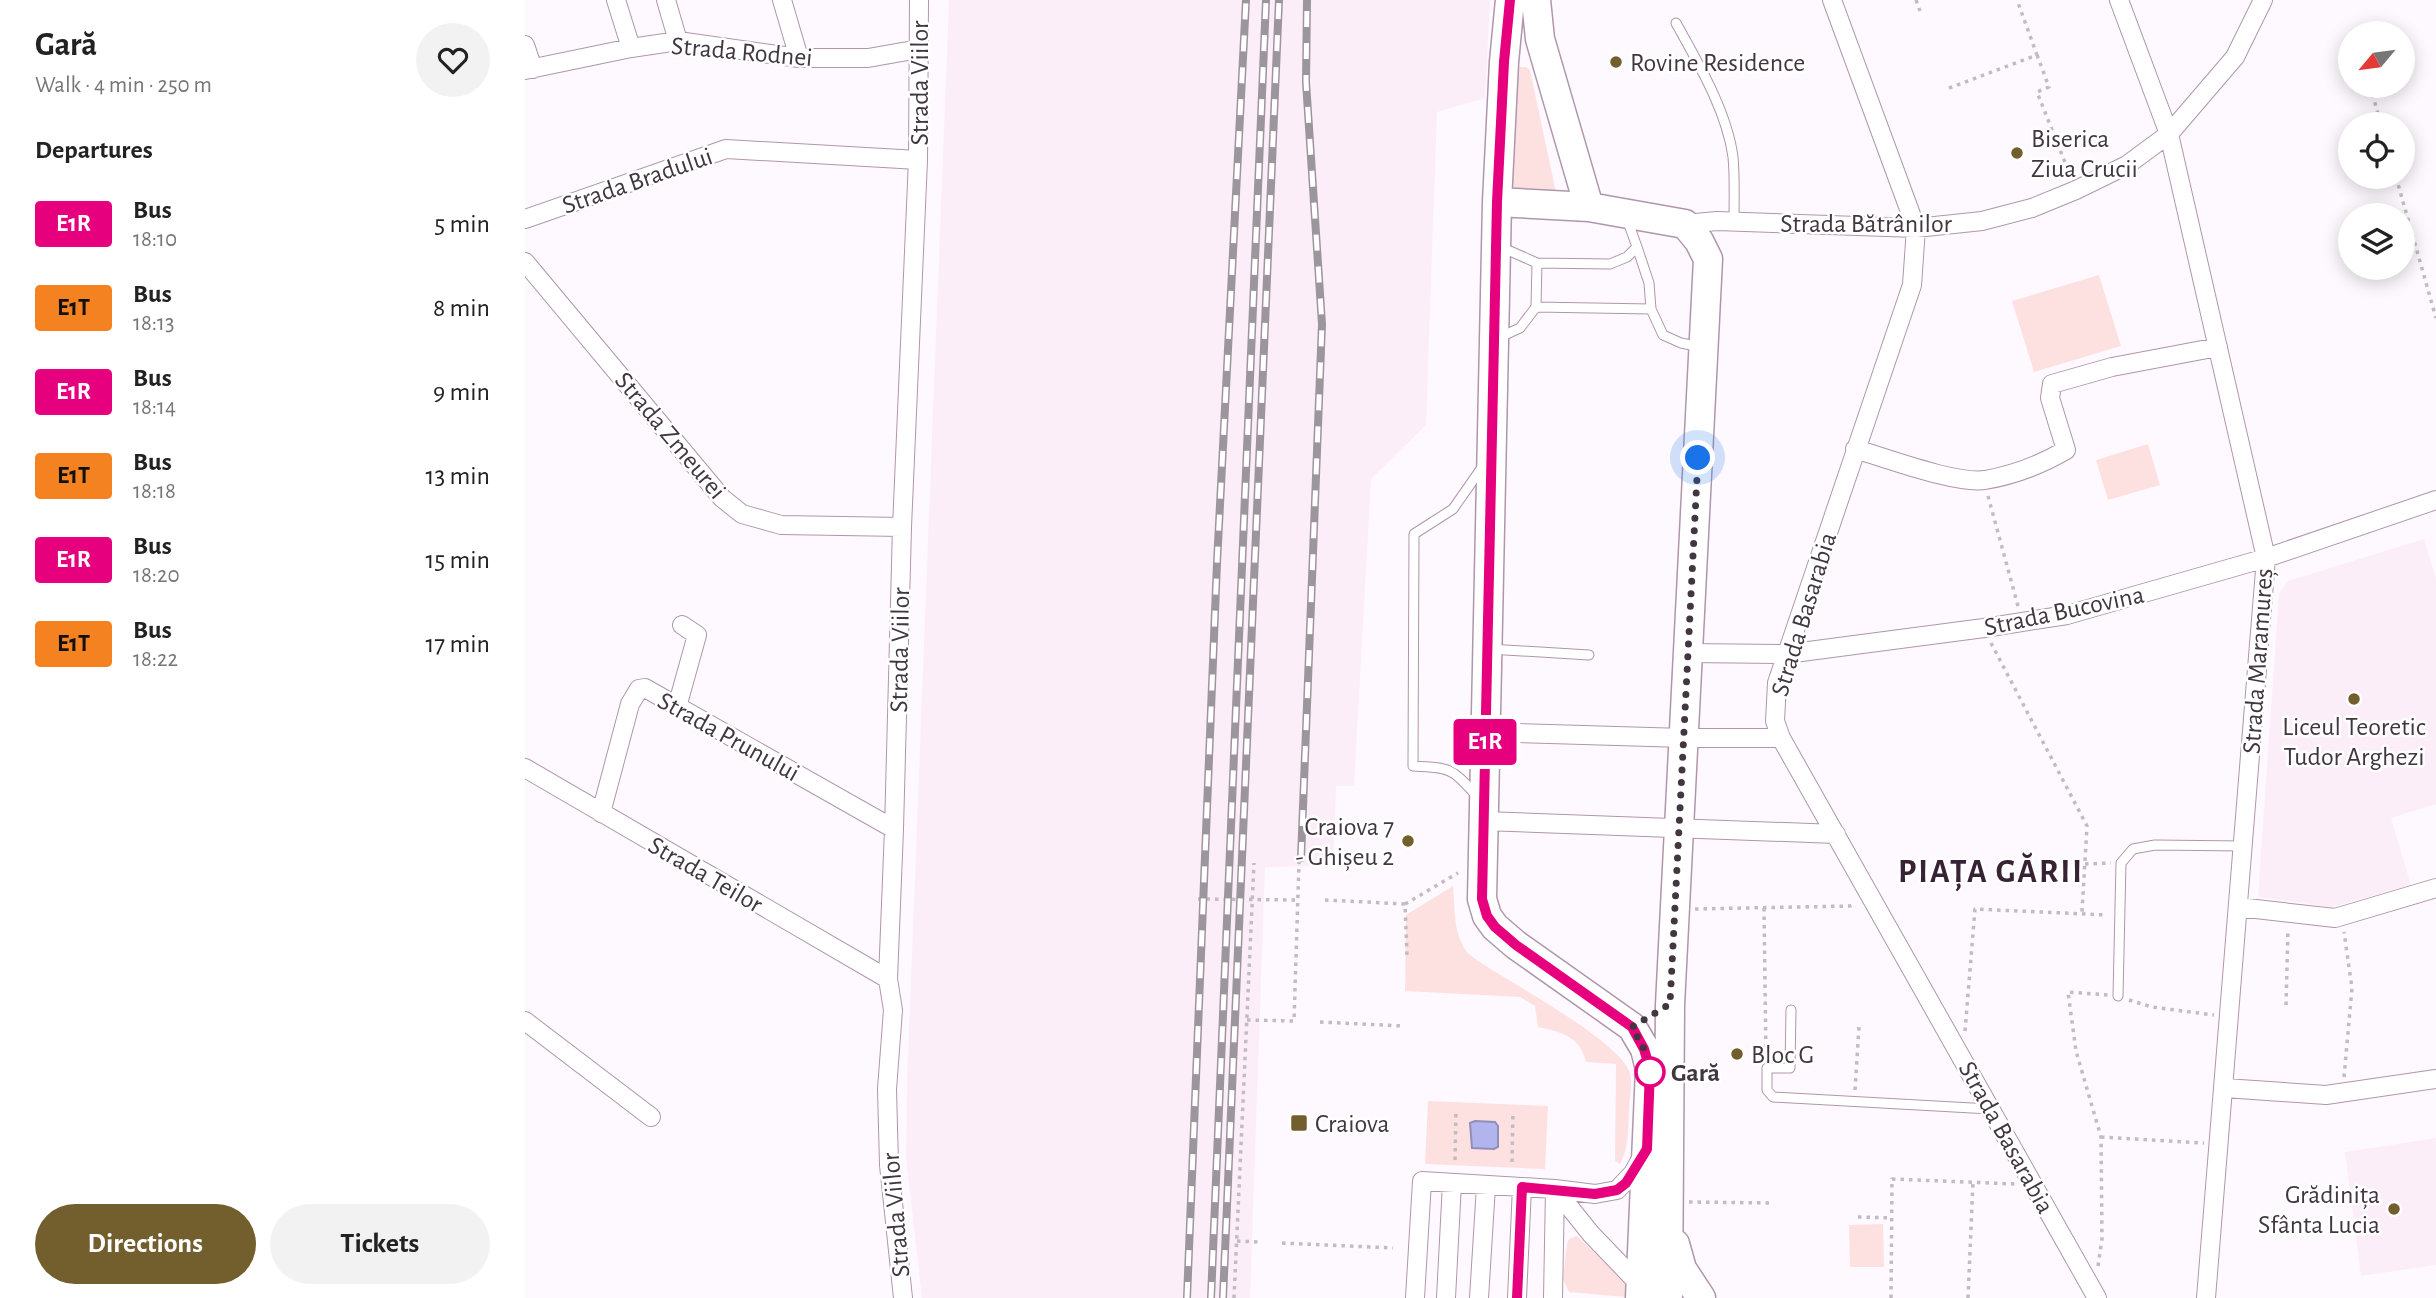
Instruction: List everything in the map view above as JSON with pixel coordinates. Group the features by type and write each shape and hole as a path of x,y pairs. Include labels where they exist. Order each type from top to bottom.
{"main road":[{"path":"1510,0 1497,202 1482,899 1487,916 1495,927 1516,945 1632,1027 1644,1049 1650,1069 1641,1292"},
{"path":"1536,0 1540,38 1589,207"},
{"name":"Strada Bătrânilor","path":"1497,202 1589,207 1685,225"},
{"path":"1668,1298 1670,1004 1708,259 1699,241 1685,225"},
{"path":"1632,1027 1670,1004"},
{"path":"1668,1212 1682,1269 1701,1298"}],"street":[{"path":"616,0 631,48"},
{"path":"666,0 678,41"},
{"path":"782,0 799,58"},
{"name":"Strada Viilor","path":"903,1298 889,1165 887,1088 893,1010 888,979 902,527 918,160 919,0"},
{"name":"Strada Basarabia","path":"1832,0 1916,228 1912,285 1786,654 1777,683 1775,720 1781,738 2096,1295"},
{"name":"Strada Maramureș","path":"2119,0 2169,134 2266,558 2206,1298"},
{"name":"Strada Bătrânilor","path":"1685,225 1734,222 1916,228 1982,221 2032,208 2076,190 2127,164 2169,134 2235,57 2263,0"},
{"name":"Strada Rodnei","path":"529,69 678,41 799,58 868,58 919,49"},
{"path":"525,45 529,69"},
{"name":"Strada Bradului","path":"525,219 726,149 918,160"},
{"name":"Strada Zmeurei","path":"525,262 722,498 742,514 781,525 902,527"},
{"path":"1855,449 1944,475 1983,480 2044,463 2066,450 2050,398 2052,384 2112,367 2218,347"},
{"name":"Strada Bucovina","path":"1688,653 1786,654 2067,615 2266,558 2436,500"},
{"name":"Strada Bucovina","path":"2334,534 2436,513"},
{"path":"677,707 697,635 682,625"},
{"name":"Strada Prunului","path":"601,813 630,704 639,689 645,688 894,829"},
{"path":"1486,732 1781,738"},
{"name":"Strada Teilor","path":"525,768 888,979"},
{"path":"1483,812 1679,829 1836,834"},
{"path":"2238,907 2335,918 2436,888"},
{"path":"525,1021 651,1117"},
{"path":"2225,1088 2326,1096 2436,1080"},
{"path":"1415,1298 1422,1181 1595,1194 1617,1190 1633,1173 1647,1149"},
{"path":"1446,1298 1452,1183"},
{"path":"1479,1298 1486,1186"},
{"path":"1517,1298 1522,1187"},
{"path":"1555,1189 1641,1292"},
{"path":"1553,1298 1555,1189"}],"lane":[{"path":"1676,23 1712,92 1730,143 1733,156 1734,222"},
{"path":"1624,212 1649,283 1651,309 1663,335 1681,343 1703,347"},
{"path":"1496,245 1537,263 1610,264 1627,257 1637,247"},
{"path":"1495,339 1520,328 1536,307 1537,263"},
{"path":"1536,307 1651,309"},
{"path":"1483,812 1454,771 1413,766 1414,534 1453,509 1492,453"},
{"path":"1489,649 1589,654"},
{"path":"2118,996 2121,863 2133,849 2155,845 2243,846"},
{"path":"1791,1010 1790,1068 1766,1068 1767,1090 1773,1097 1991,1109"}],"path":[{"path":"1916,0 1920,11"},
{"path":"2017,0 2049,87 2037,92 2076,190"},
{"path":"1949,88 2037,55"},
{"path":"2399,189 2436,318"},
{"path":"1983,480 2022,623"},
{"path":"1984,628 2087,825 2082,912"},
{"path":"1247,1020 1294,1021 1299,862"},
{"path":"1234,1298 1254,863"},
{"path":"2085,864 2121,863"},
{"path":"1325,900 1405,904 1458,873"},
{"path":"1675,910 1850,906 1871,895"},
{"path":"1198,900 1297,900"},
{"path":"1405,904 1406,955"},
{"path":"1764,908 1766,1068"},
{"path":"1961,1054 1967,1019 1975,909 2082,912 2120,916"},
{"path":"2286,1005 2288,913"},
{"path":"2342,916 2352,988 2343,1093"},
{"path":"2096,1295 2102,1239 2101,1137 2075,1051 2068,992 2118,996 2152,1007 2230,1017"},
{"path":"1320,1023 1403,1026"},
{"path":"1854,1102 1859,1027"},
{"path":"1455,1160 1456,1109"},
{"path":"1512,1162 1513,1111"},
{"path":"2101,1137 2220,1144"},
{"path":"1891,1298 1892,1179 2034,1185"},
{"path":"1968,1298 1973,1182"},
{"path":"1668,1212 1771,1203"},
{"path":"1858,1217 1892,1218"},
{"path":"1237,1241 1258,1242"},
{"path":"1282,1243 1393,1248"}],"shaded area":[{"path":"949,0 1490,0 1485,98 1437,112 1426,425 1371,479 1354,786 1336,786 1333,866 1265,867 1250,1298 922,1298 906,1157 907,1082"},
{"path":"1517,67 1530,70 1557,197 1509,194"},
{"path":"2099,275 2121,346 2034,372 2012,301"},
{"path":"2148,444 2160,485 2108,500 2096,460"},
{"name":"Liceul Teoretic Tudor Arghezi","path":"2424,539 2436,579 2436,804 2391,818 2411,885 2331,907 2258,897 2279,594 2288,581"},
{"path":"1453,886 1457,930 1468,953 1589,1032 1623,1062 1630,1074 1631,1088 1627,1145 1620,1164 1615,1161 1616,1064 1586,1062 1574,1041 1562,1033 1538,1027 1535,1006 1520,997 1405,991 1406,915"},
{"path":"1428,1101 1548,1106 1545,1169 1425,1164"},
{"name":"Grădinița Sfânta Lucia","path":"2436,1138 2436,1265 2361,1276 2345,1152"},
{"path":"1883,1224 1884,1267 1850,1267 1849,1225"},
{"path":"1577,1236 1628,1284 1629,1295 1625,1297 1569,1292 1563,1279 1567,1243 1569,1239"}],"water":[{"path":"1495,1122 1498,1126 1498,1147 1472,1148 1470,1123"}],"railway":[{"path":"1187,1298 1217,563 1246,0"},
{"path":"1211,1298 1266,0"},
{"path":"1223,1298 1279,0"},
{"path":"1301,858 1322,324 1306,82 1307,0"}],"bus line":[{"name":"E1R","path":"1510,0 1497,202 1482,899 1487,916 1495,927 1516,945 1632,1027 1644,1049 1650,1069 1647,1149 1626,1183 1617,1190 1595,1194 1522,1187 1517,1298"}],"place":[{"name":"Rovine Residence","path":"1616,62"},
{"name":"Biserica Ziua Crucii","path":"2017,153"},
{"name":"Liceul Teoretic Tudor Arghezi","path":"2354,699"},
{"name":"Craiova 7 - Ghișeu 2","path":"1408,841"},
{"name":"Bloc G","path":"1737,1054"},
{"name":"Gară","path":"1650,1072"},
{"name":"Craiova","path":"1299,1123"},
{"name":"Grădinița Sfânta Lucia","path":"2394,1209"}],"district":[{"name":"PIAȚA GĂRII","path":"1991,870"}],"route":[{"path":"1650,1072 1644,1049 1632,1027 1660,1013 1670,1004 1698,458"}]}
